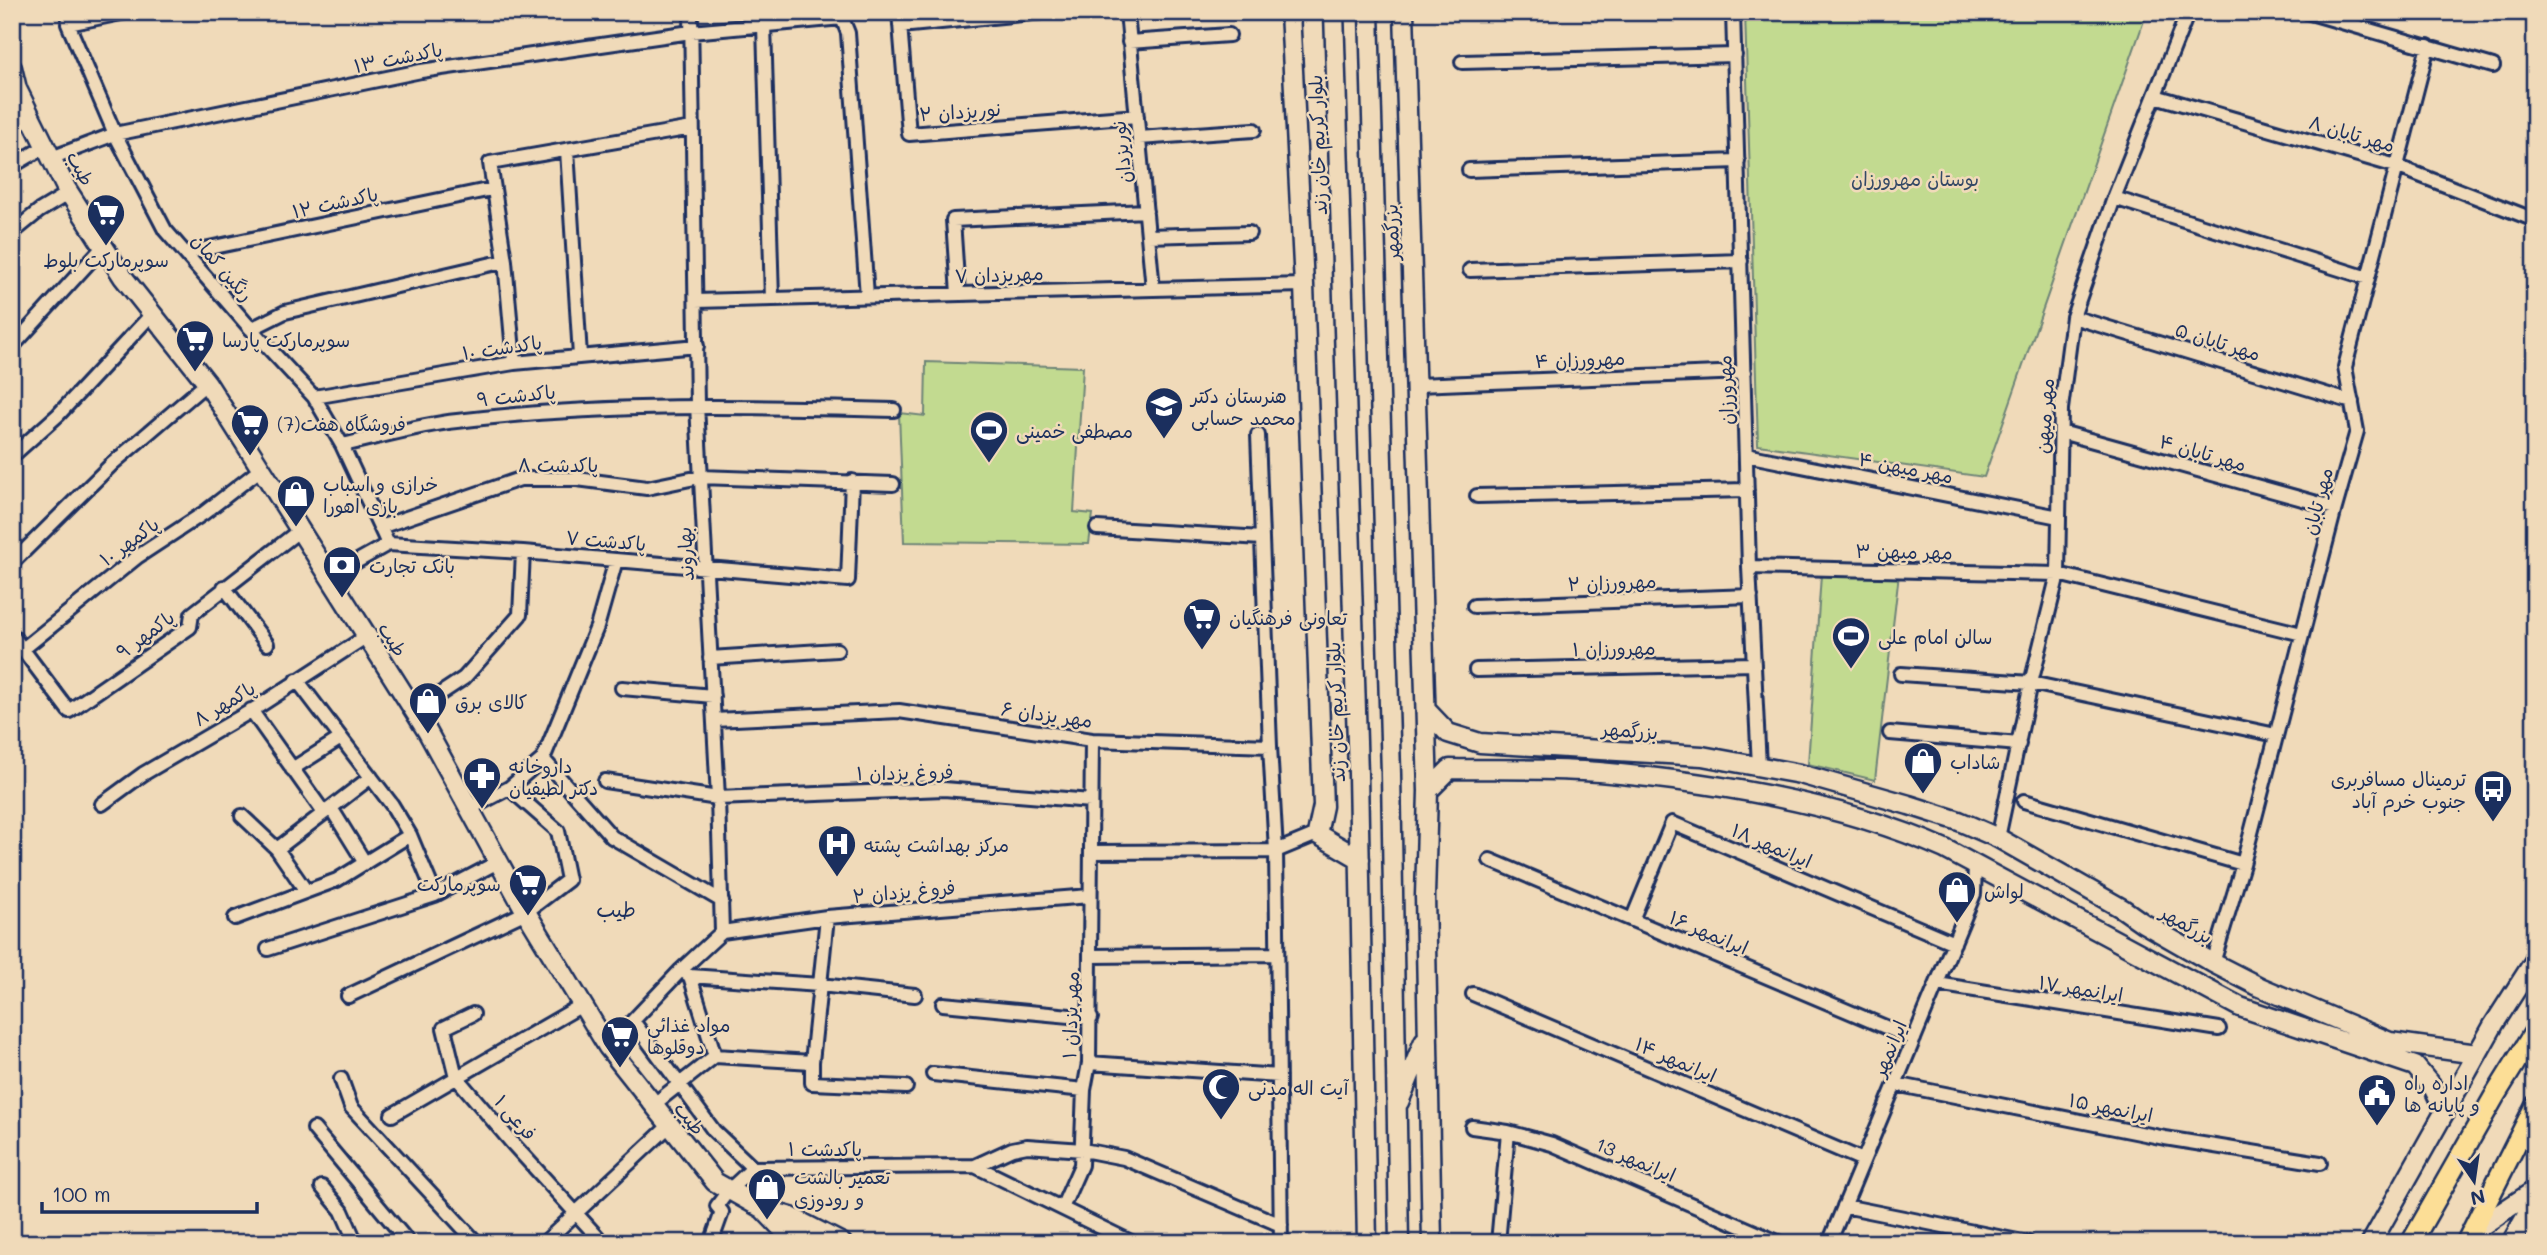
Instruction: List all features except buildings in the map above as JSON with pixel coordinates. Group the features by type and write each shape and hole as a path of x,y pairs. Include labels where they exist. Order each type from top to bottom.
{"main road":[{"path":"1290,12 1304,285 1323,806 1317,834 1360,859"},
{"name":"بلوار کریم خان زند","path":"1334,12 1360,859 1367,1243"},
{"path":"1369,12 1391,774 1399,1243"},
{"name":"بزرگمهر","path":"1404,12 1427,710 1448,733 1480,743 1702,756 1800,774 1909,805 1959,821 1998,838 2213,963 2260,987 2390,1042 2477,1054"},
{"name":"طیب","path":"12,68 17,89 69,193 123,277 207,383 261,468 414,711 526,912 608,1047 715,1182 763,1209 791,1217 842,1243"},
{"path":"1427,710 1425,896 1432,1243"},
{"path":"1608,750 1608,773"},
{"path":"1428,791 1450,769 1608,773 1756,792 1903,830 2239,1007 2414,1066 2434,1090 2445,1112"},
{"path":"2129,948 2143,923"},
{"path":"2371,1243 2477,1054 2535,960"},
{"path":"1395,1112 1427,1031"},
{"path":"2411,1243 2535,1031"},
{"path":"2468,1238 2535,1106"},
{"path":"2468,1238 2535,1189"},
{"path":"2511,1243 2535,1200"},
{"name":"طیب","path":"763,1209 785,1232 804,1243"}],"street":[{"path":"69,18 126,12"},
{"name":"بهاروند","path":"691,12 697,405 718,798 722,932"},
{"path":"899,19 1042,12"},
{"name":"نوریزدان","path":"1127,12 1153,289"},
{"name":"مهرورزان","path":"1734,12 1749,567 1759,766"},
{"name":"مهر میهن","path":"1998,838 2031,683 2058,574 2061,409 2073,317 2115,198 2188,12"},
{"path":"2307,12 2493,66"},
{"path":"842,15 848,33 867,296"},
{"name":"پاکدشت ۱۳","path":"12,166 49,152 115,134 421,71 691,32 842,15"},
{"name":"رنگین کمان","path":"69,18 115,134 165,230 314,397 342,445 388,544"},
{"name":"نوریزدان ۲","path":"899,19 909,134 1137,116"},
{"path":"764,25 772,299"},
{"path":"1129,42 1229,36"},
{"name":"مهر تابان","path":"2213,963 2243,864 2357,431 2345,367 2428,47"},
{"path":"1462,62 1735,55"},
{"name":"مهر تابان ۸","path":"2155,96 2396,166 2535,220"},
{"path":"12,125 32,120"},
{"path":"514,363 505,261 490,163 692,128"},
{"path":"1139,138 1254,130"},
{"path":"568,150 580,356"},
{"path":"1469,170 1738,161"},
{"name":"پاکدشت ۱۲","path":"185,253 492,189"},
{"path":"12,233 39,211 69,193"},
{"path":"2115,198 2368,278"},
{"path":"958,294 953,220 1146,211"},
{"path":"1148,236 1249,233"},
{"path":"12,346 103,247"},
{"path":"251,329 285,312 505,261"},
{"path":"1470,270 1741,261"},
{"name":"مهریزدان ۷","path":"696,301 1304,285"},
{"path":"12,456 58,415 152,314"},
{"name":"مهر تابان ۵","path":"2073,317 2352,402"},
{"name":"پاکدشت ۱۰","path":"314,397 514,363 697,346"},
{"name":"مهرورزان ۴","path":"1417,385 1744,372"},
{"path":"12,563 112,464 207,383"},
{"name":"پاکدشت ۹","path":"342,445 453,421 570,409 697,405 894,410"},
{"name":"مهر تابان ۴","path":"2061,432 2335,509"},
{"path":"1258,435 1276,850 1281,1243"},
{"name":"مهر میهن ۴","path":"1746,455 2059,517"},
{"name":"پاکمهر ۱۰","path":"23,649 137,557 204,513 261,468"},
{"name":"پاکدشت ۸","path":"380,527 520,479 577,479 647,488 700,477 893,484"},
{"name":"پاکدشت ۷","path":"388,544 523,552 848,580 852,481"},
{"path":"1477,496 1747,490"},
{"path":"1097,528 1262,538"},
{"name":"پاکمهر ۹","path":"23,649 69,711 190,627 192,614 300,530"},
{"path":"329,576 388,544"},
{"path":"414,711 464,678 520,615 523,552"},
{"path":"469,808 509,788 543,759 597,627 616,560"},
{"name":"مهر میهن ۳","path":"1749,567 2058,574 2302,634"},
{"path":"224,587 267,644"},
{"name":"مهرورزان ۲","path":"1475,606 1751,596"},
{"path":"12,635 23,649"},
{"name":"پاکمهر ۸","path":"102,804 143,774 251,710 367,636"},
{"path":"710,658 837,650"},
{"name":"مهرورزان ۱","path":"1476,670 1754,664"},
{"path":"1901,674 2031,683 2276,735"},
{"path":"297,680 392,805 410,835 435,895"},
{"path":"622,688 713,695"},
{"path":"251,710 292,769 327,810 366,863"},
{"name":"مهر یزدان ۶","path":"714,720 900,711 1092,740 1270,746"},
{"path":"1891,733 2019,744"},
{"path":"292,769 341,738"},
{"name":"مهر یزدان ۱","path":"1062,1208 1081,1165 1084,1090 1089,1063 1092,740"},
{"path":"543,759 612,837 722,901"},
{"path":"277,849 371,777"},
{"name":"فروغ یزدان ۱","path":"605,781 718,798 944,789 1091,801"},
{"path":"348,996 526,912 568,880 558,831 509,788"},
{"path":"2024,801 2243,864"},
{"path":"242,816 277,849 306,891"},
{"name":"ایرانمهر ۱۸","path":"1632,920 1672,823 1954,943"},
{"path":"1091,852 1276,850 1317,834"},
{"path":"235,918 337,880 410,835"},
{"name":"ایرانمهر ۱۶","path":"1490,860 1914,1039"},
{"path":"268,949 435,895 498,862"},
{"name":"ایرانمهر","path":"1829,1243 1974,894 1975,866"},
{"name":"فروغ یزدان ۲","path":"722,932 827,917 1090,896"},
{"path":"827,917 812,1083 906,1087"},
{"path":"608,1047 685,973 722,932"},
{"path":"1091,956 1277,954"},
{"path":"685,973 915,995"},
{"path":"685,973 715,1056"},
{"name":"ایرانمهر ۱۷","path":"1937,984 2219,1029"},
{"name":"ایرانمهر ۱۴","path":"1473,994 1863,1160"},
{"path":"943,1004 1091,1018"},
{"path":"392,1115 582,1006"},
{"name":"فرعی ۱","path":"473,1014 444,1028 456,1077 603,1243"},
{"path":"633,1021 715,1131 753,1168 728,1191 717,1206 722,1212 711,1243"},
{"path":"653,1105 715,1056 812,1062"},
{"path":"1089,1063 1279,1076"},
{"path":"933,1074 1084,1090"},
{"path":"341,1079 351,1107 477,1243"},
{"name":"ایرانمهر ۱۵","path":"1895,1084 2165,1138 2320,1163"},
{"path":"544,1243 670,1125"},
{"name":"ایرانمهر 13","path":"1472,1127 1508,1132 1552,1144 1780,1243"},
{"path":"314,1129 409,1243"},
{"path":"1498,1243 1508,1132"},
{"name":"پاکدشت ۱","path":"753,1168 975,1166 1012,1149 1027,1146 1083,1150 1124,1158 1281,1225"},
{"path":"975,1166 1133,1243"},
{"path":"322,1187 342,1211 356,1243"},
{"path":"1844,1206 2028,1243"}],"green space":[{"name":"بوستان مهرورزان","path":"1745,12 2147,12 1984,477 1758,445"},
{"name":"مصطفی خمینی","path":"926,362 1083,367 1074,512 1093,514 1089,544 904,542 899,413 925,416"},
{"name":"سالن امام علی","path":"1899,574 1875,780 1808,764 1821,575"}],"place":[{"name":"سوپرمارکت بلوط","path":"106,247"},
{"name":"سوپرمارکت پارسا","path":"195,373"},
{"name":"هنرستان دکتر محمد حسابی","path":"1164,440"},
{"name":"فروشگاه هفت(7)","path":"250,457"},
{"name":"مصطفی خمینی","path":"989,464"},
{"name":"خرازی و اسباب بازی اهورا","path":"296,528"},
{"name":"بانک تجارت","path":"342,599"},
{"name":"تعاونی فرهنگیان","path":"1202,651"},
{"name":"سالن امام علی","path":"1851,670"},
{"name":"کالای برق","path":"428,735"},
{"name":"شاداب","path":"1923,795"},
{"name":"داروخانه دکتر لطیفیان","path":"482,810"},
{"name":"ترمینال مسافربری جنوب خرم آباد","path":"2493,823"},
{"name":"مرکز بهداشت پشته","path":"837,878"},
{"name":"سوپرمارکت","path":"528,917"},
{"name":"لواش","path":"1957,924"},
{"name":"مواد غذائی دوقلوها","path":"620,1069"},
{"name":"آیت اله مدنی","path":"1221,1121"},
{"name":"اداره راه و پایانه ها","path":"2377,1127"},
{"name":"تعمیر بالشت و رودوزی","path":"767,1221"}],"district":[{"name":"طیب","path":"616,908"}]}
